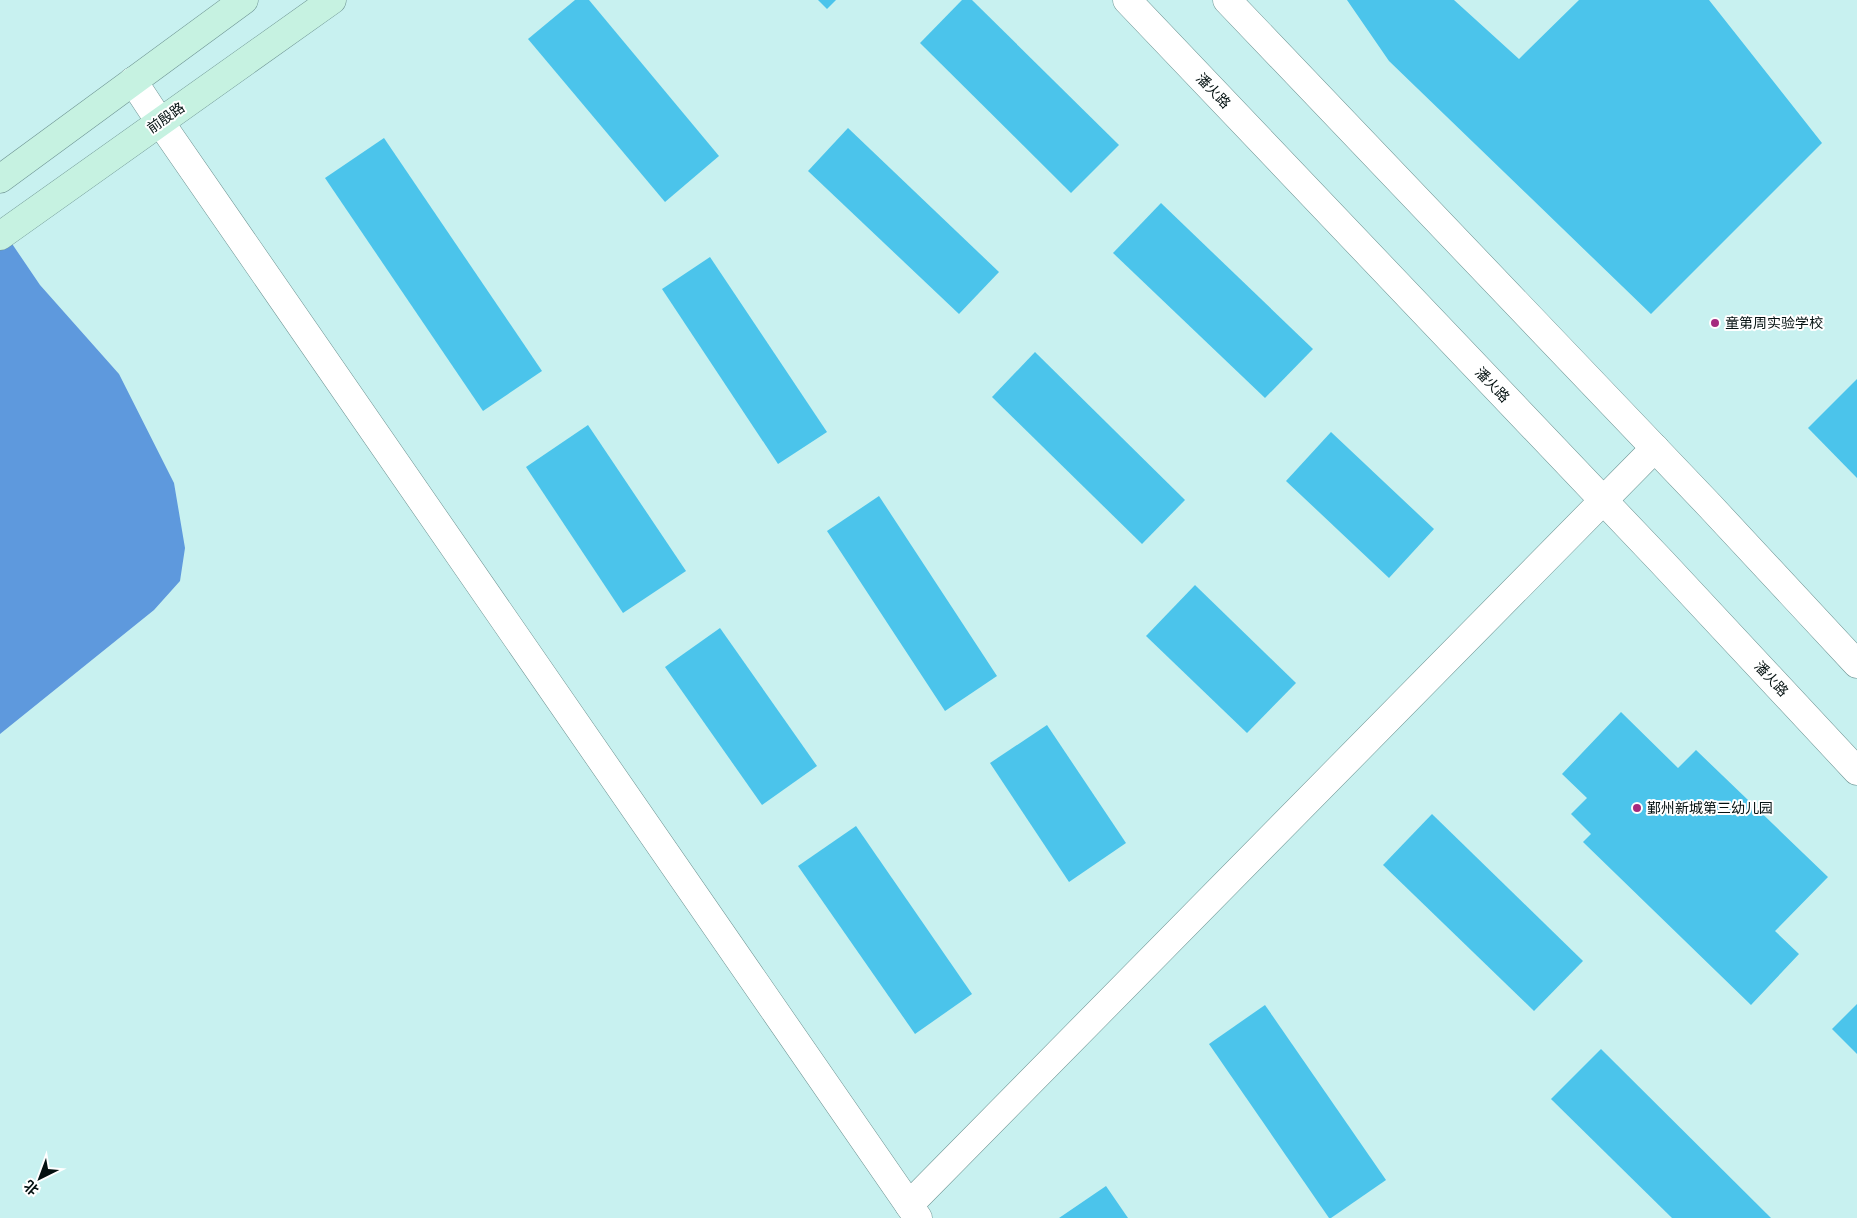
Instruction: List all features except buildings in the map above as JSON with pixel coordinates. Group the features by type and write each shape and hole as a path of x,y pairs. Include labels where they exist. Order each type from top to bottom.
{"main road":[{"path":"0,179 244,0"},
{"name":"前殷路","path":"0,236 332,0"}],"street":[{"name":"潘火路","path":"1127,0 1857,771"},
{"path":"1227,0 1655,448 1857,664"},
{"path":"133,81 913,1212 1655,448"}],"water":[{"path":"0,226 40,285 119,374 174,483 185,548 180,581 154,610 0,734"}],"place":[{"name":"童第周实验学校","path":"1715,323"},
{"name":"鄞州新城第三幼儿园","path":"1637,808"}]}
